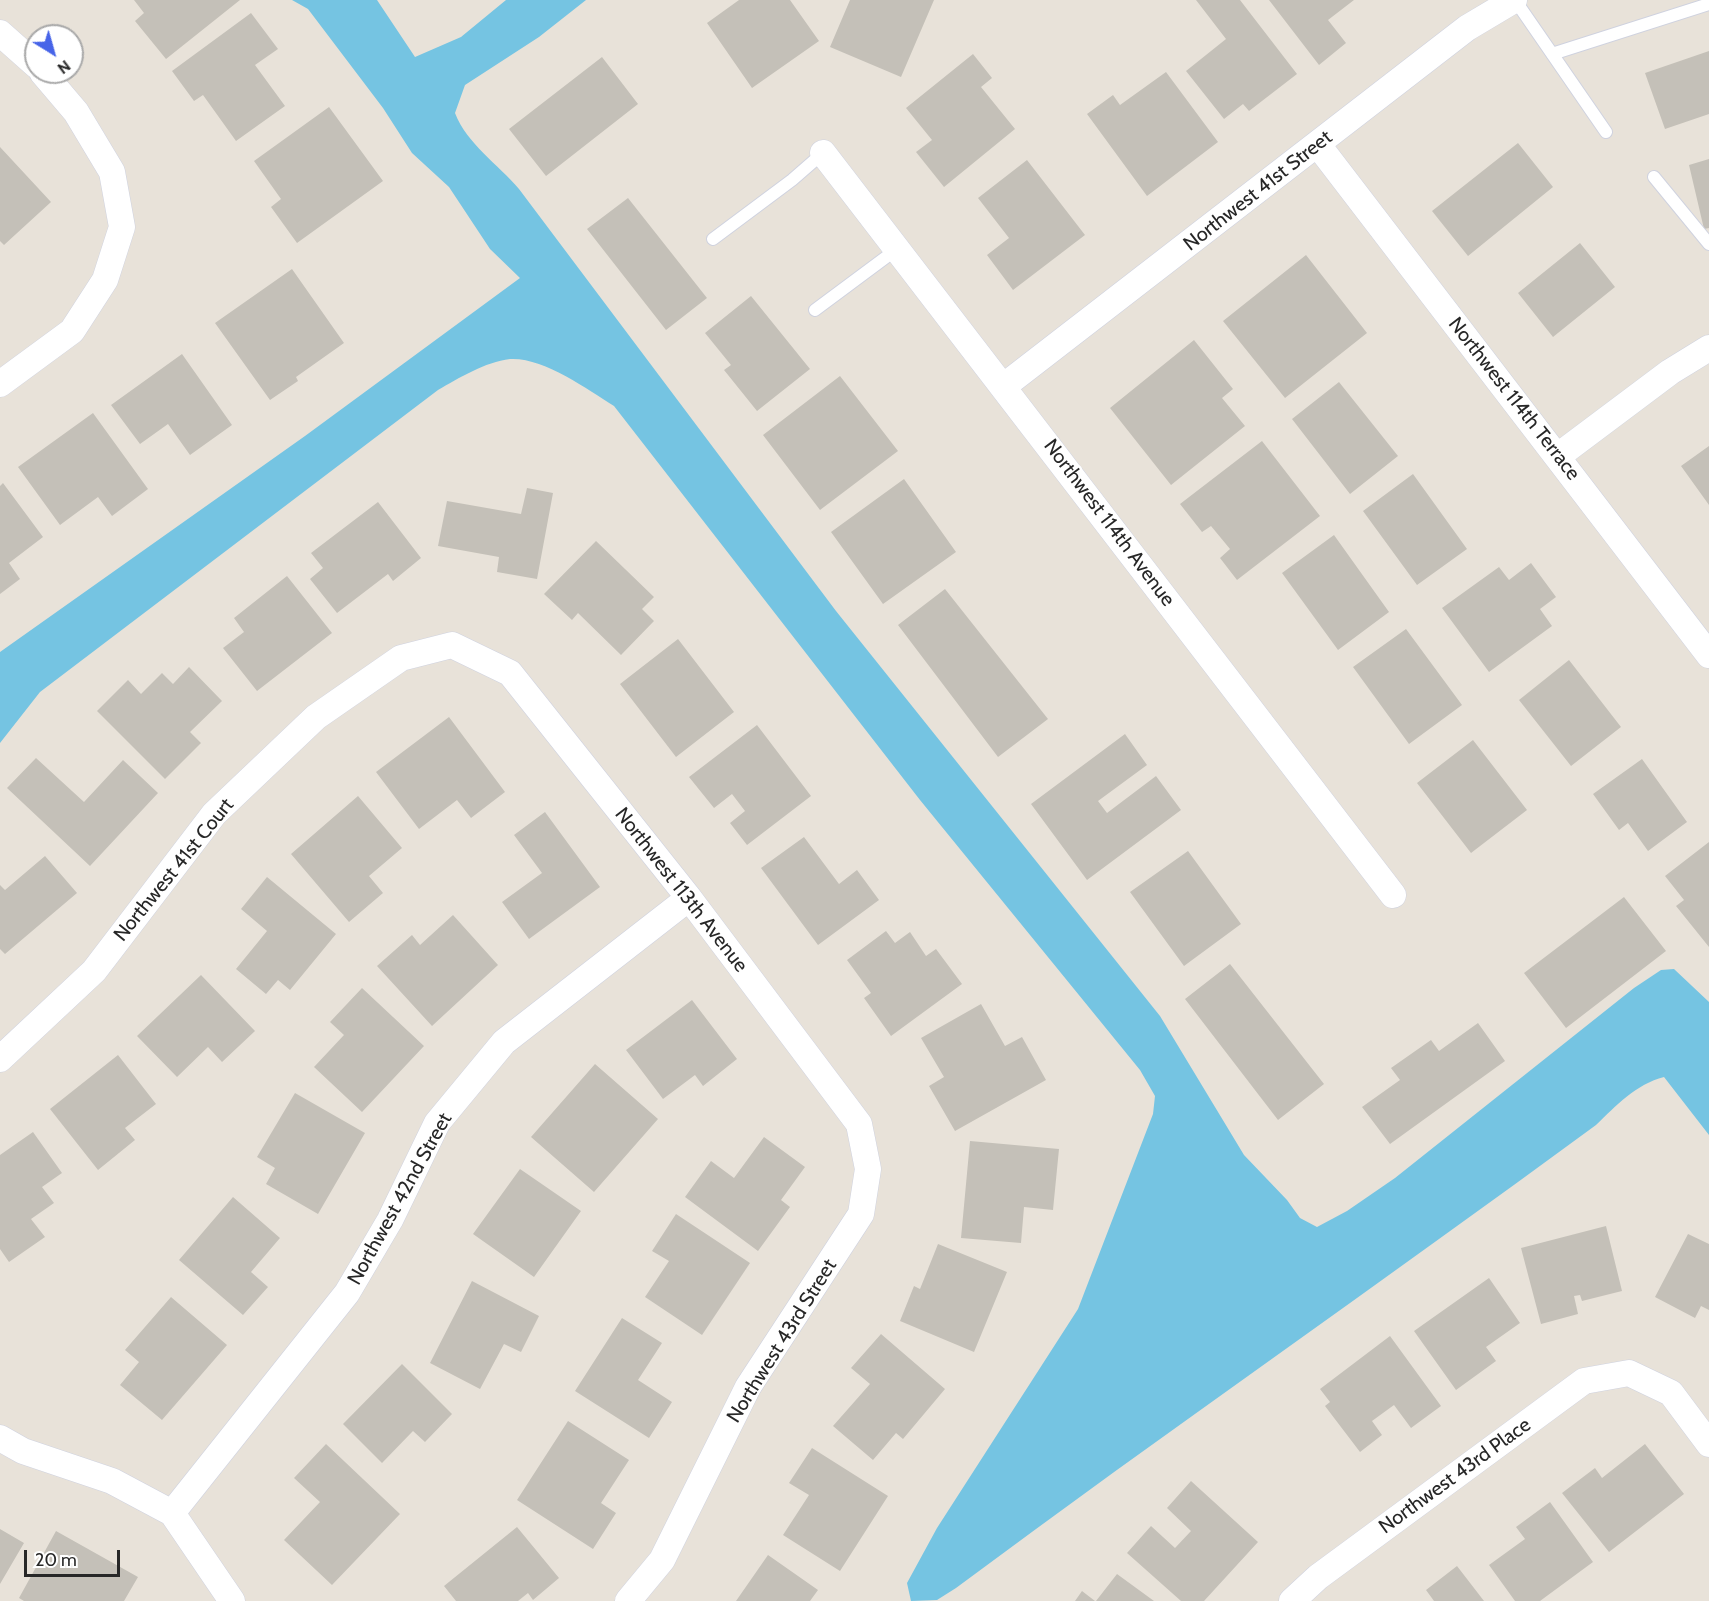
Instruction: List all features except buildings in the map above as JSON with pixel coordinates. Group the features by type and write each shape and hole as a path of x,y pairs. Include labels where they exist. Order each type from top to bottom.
{"street":[{"name":"Northwest 41st Street","path":"1004,386 1318,145 1467,27 1515,0"},
{"path":"0,33 24,54"},
{"path":"0,384 72,331 105,280 122,227 112,172 76,112 52,84"},
{"name":"Northwest 114th Terrace","path":"1318,145 1709,655"},
{"name":"Northwest 114th Avenue","path":"823,153 1393,894"},
{"path":"1558,456 1670,372 1709,348"},
{"name":"Northwest 113th Avenue","path":"452,645 510,673 689,898 859,1124 868,1169"},
{"name":"Northwest 41st Court","path":"0,1059 94,971 214,814 315,717 400,658 452,645"},
{"name":"Northwest 42nd Street","path":"172,1513 347,1293 390,1220 436,1123 504,1042 689,898"},
{"name":"Northwest 43rd Street","path":"628,1601 662,1560 748,1387 861,1214 868,1169"},
{"name":"Northwest 43rd Place","path":"1292,1601 1318,1577 1584,1381 1629,1373 1671,1393 1709,1444"},
{"path":"0,1438 23,1451 112,1481 172,1513 232,1601"}],"lane":[{"path":"1515,0 1605,132"},
{"path":"1552,54 1709,4"},
{"path":"713,239 792,180 823,153"},
{"path":"1654,177 1709,244"},
{"path":"815,310 897,249"}],"water":[{"path":"292,0 377,0 415,57 461,37 506,0 586,0 539,37 465,85 455,113 460,124 475,144 519,189 836,611 1160,1016 1244,1155 1287,1200 1300,1218 1317,1227 1347,1211 1395,1178 1634,988 1661,970 1674,969 1709,1002 1709,1135 1664,1077 1635,1090 1596,1125 956,1588 937,1600 911,1601 907,1583 937,1528 1078,1309 1153,1114 1155,1096 1140,1070 920,800 614,406 564,375 536,363 510,359 491,363 472,371 438,390 40,692 0,743 0,652 305,436 520,278 490,249 449,187 412,153 383,108 308,9"}]}
